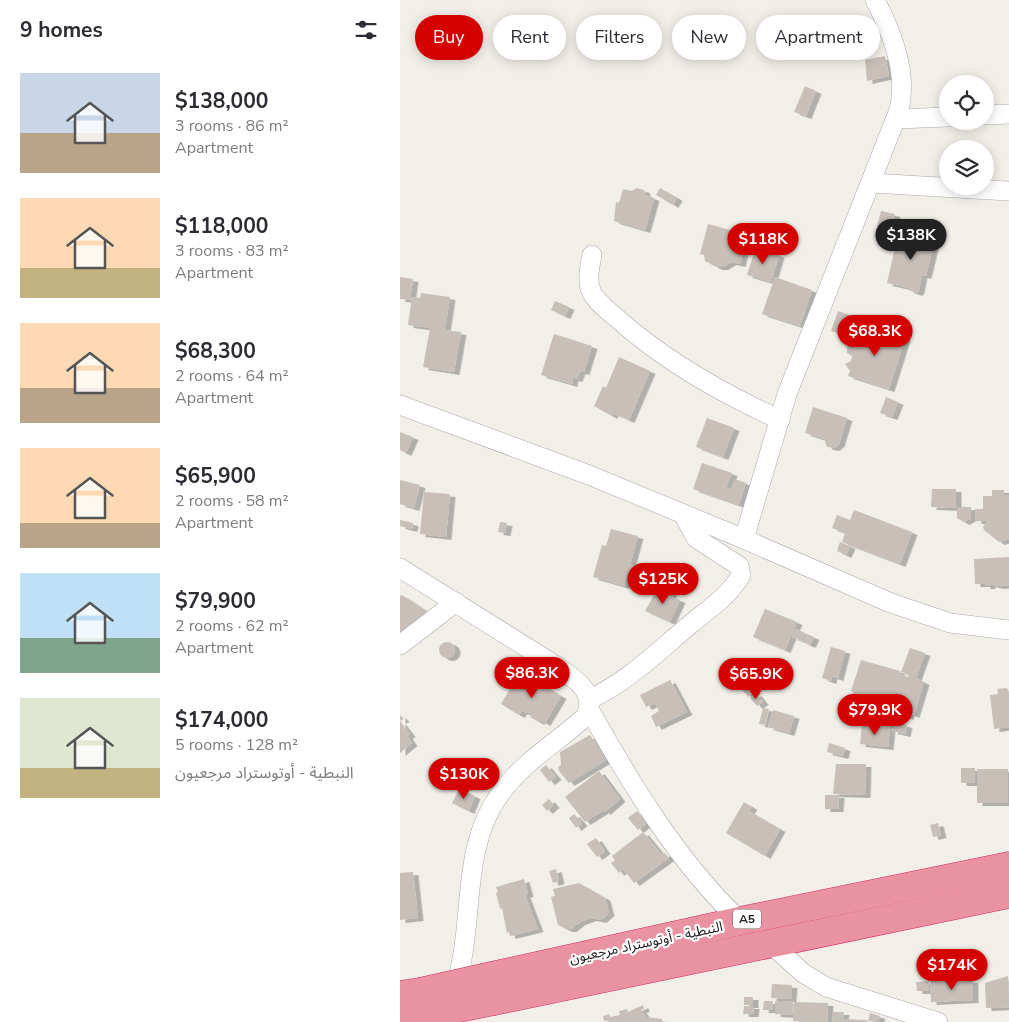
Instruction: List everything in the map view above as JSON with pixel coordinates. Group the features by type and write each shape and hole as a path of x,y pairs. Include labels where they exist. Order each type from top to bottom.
{"highway":[{"name":"النبطية - أوتوستراد مرجعيون","path":"416,1009 740,921 1009,866"},
{"name":"النبطية - أوتوستراد مرجعيون","path":"490,989 772,945 1009,894"}],"street":[{"path":"744,539 780,420 821,306 896,119 902,98 901,80 888,24 875,0"},
{"path":"994,115 1009,114"},
{"path":"896,119 939,117"},
{"path":"871,183 1009,191"},
{"path":"592,255 589,277 591,292 624,324 664,356 709,383 780,420"},
{"path":"400,405 589,475 744,539 891,603 950,623 1009,630"},
{"path":"416,1009 460,973 467,933 473,858 480,829 489,810 524,766 585,717 590,704 623,680 711,608 741,575 739,566 696,538 683,514"},
{"path":"400,568 572,676 590,704 619,763 667,834 714,894 740,921"},
{"path":"400,645 456,602"},
{"path":"772,945 803,973 826,987 938,1022"}],"building":[{"path":"885,56 889,76 867,81 865,60 880,60 880,57"},
{"path":"805,86 816,91 806,116 794,112"},
{"path":"637,188 644,190 646,195 654,198 645,230 614,221 616,202 619,203 623,189 632,191"},
{"path":"660,188 677,198 673,205 656,195"},
{"path":"881,211 895,214 890,230 877,226"},
{"path":"708,224 734,231 733,234 743,237 739,251 743,252 740,264 731,262 723,267 717,267 705,261 704,255 700,254"},
{"path":"924,232 936,234 926,276 922,275 917,293 908,290 909,288 887,283 897,238 907,240 912,234 921,238"},
{"path":"756,247 779,255 771,282 747,275"},
{"path":"400,277 413,279 410,300 400,299"},
{"path":"775,277 812,290 800,326 762,314"},
{"path":"421,293 450,297 445,330 461,332 454,372 423,367 430,328 408,325 412,297 420,298"},
{"path":"555,301 569,307 565,316 551,310"},
{"path":"838,311 861,319 854,339 831,331"},
{"path":"865,325 905,338 889,389 848,376 850,371 845,364 851,361 852,356 847,353 847,347 851,341 860,339"},
{"path":"554,334 592,346 584,372 580,371 577,379 573,378 572,384 541,375"},
{"path":"619,357 650,371 629,420 613,413 612,416 594,406 603,386 606,388"},
{"path":"886,397 898,402 892,417 880,413"},
{"path":"813,407 847,418 839,444 834,448 827,447 824,439 805,433"},
{"path":"707,418 734,428 723,457 696,447"},
{"path":"400,432 413,437 406,453 400,450"},
{"path":"702,463 732,473 726,488 731,490 735,479 746,483 739,505 693,489"},
{"path":"400,480 420,485 414,508 400,504"},
{"path":"932,489 956,489 956,508 931,507"},
{"path":"992,490 1004,490 1004,495 1009,495 1009,539 999,542 984,530 983,527 987,521 976,521 975,509 983,509 983,496 992,496"},
{"path":"424,492 450,494 446,537 420,534"},
{"path":"957,507 971,507 971,518 964,522 957,518"},
{"path":"854,510 912,532 900,564 842,542 845,533 832,528 837,515 850,520"},
{"path":"400,520 413,523 412,529 400,526"},
{"path":"500,522 507,523 505,533 498,532"},
{"path":"611,529 638,536 630,565 637,567 634,576 627,574 624,586 593,577 602,545 606,546"},
{"path":"840,542 850,546 846,555 837,551"},
{"path":"1009,557 1009,585 998,586 990,584 990,586 985,586 985,584 975,584 974,559"},
{"path":"659,586 672,592 670,596 680,600 670,622 645,611"},
{"path":"402,595 429,613 400,634 400,596"},
{"path":"765,609 797,622 785,650 753,637"},
{"path":"796,629 805,633 802,641 792,637"},
{"path":"807,634 814,637 810,645 803,642"},
{"path":"444,642 450,642 455,647 453,656 444,658 439,653 439,647"},
{"path":"831,647 845,651 838,678 832,676 831,681 822,678"},
{"path":"910,648 925,653 916,678 924,682 914,715 909,713 908,717 851,699 853,692 851,691 861,660 900,671 899,674 908,677 909,675 901,672"},
{"path":"738,671 755,691 748,697 731,677"},
{"path":"525,674 561,696 545,723 530,717 532,714 527,711 526,713 522,711 519,715 501,704 511,687 516,689"},
{"path":"670,680 687,712 656,727 651,716 659,711 655,703 646,707 640,695"},
{"path":"1007,688 1009,693 1009,727 994,729 990,695 998,694 997,689"},
{"path":"756,693 763,702 757,706 750,698"},
{"path":"763,708 769,709 765,725 759,724"},
{"path":"773,710 794,716 789,733 768,727"},
{"path":"880,717 892,719 891,727 879,725"},
{"path":"400,721 410,734 407,736 412,743 400,753"},
{"path":"895,722 907,725 905,734 892,731"},
{"path":"862,724 890,727 888,747 860,744"},
{"path":"590,735 606,760 569,783 559,771 558,767 561,765 560,752"},
{"path":"829,743 845,748 843,756 827,752"},
{"path":"836,764 866,764 865,795 833,794"},
{"path":"546,765 556,777 549,782 540,770"},
{"path":"961,768 975,768 975,783 961,783"},
{"path":"977,769 1008,769 1008,803 977,803"},
{"path":"599,771 620,799 605,812 604,810 585,822 565,797"},
{"path":"459,789 475,796 469,811 452,803"},
{"path":"825,795 839,795 838,809 825,809"},
{"path":"549,799 554,805 547,811 542,805"},
{"path":"744,802 752,807 749,811 780,829 765,856 726,833"},
{"path":"637,811 647,823 638,830 628,818"},
{"path":"574,814 582,823 576,828 569,818"},
{"path":"938,823 941,835 933,837 930,825"},
{"path":"643,832 662,855 665,853 669,858 634,883 623,869 619,873 611,863 615,860 612,856"},
{"path":"596,838 605,851 597,857 587,844"},
{"path":"556,869 559,881 553,883 549,871"},
{"path":"413,872 418,918 400,920 400,873"},
{"path":"524,879 528,894 525,895 538,929 510,936 509,932 507,933 502,908 500,909 496,887"},
{"path":"579,883 605,898 609,913 601,920 591,918 580,922 571,929 567,929 558,925 551,897 555,896 553,889"},
{"path":"1008,976 1009,1007 986,1008 985,983"},
{"path":"973,980 973,1000 931,1002 930,981"},
{"path":"929,981 929,991 917,991 916,982"},
{"path":"772,984 792,985 791,999 771,998"},
{"path":"744,997 753,997 753,1005 744,1005"},
{"path":"764,1001 773,1001 772,1010 763,1010"},
{"path":"775,1001 793,1001 792,1015 775,1014"},
{"path":"794,1002 828,1003 827,1022 793,1021"},
{"path":"643,1005 644,1009 641,1010 646,1017 662,1019 662,1022 604,1021 603,1016 609,1014 610,1017 620,1015 619,1011 627,1009 628,1012"},
{"path":"744,1006 754,1006 753,1014 743,1014"},
{"path":"833,1012 844,1012 843,1019 868,1020 867,1022 833,1022"},
{"path":"870,1013 880,1016 878,1022 868,1021"}]}
